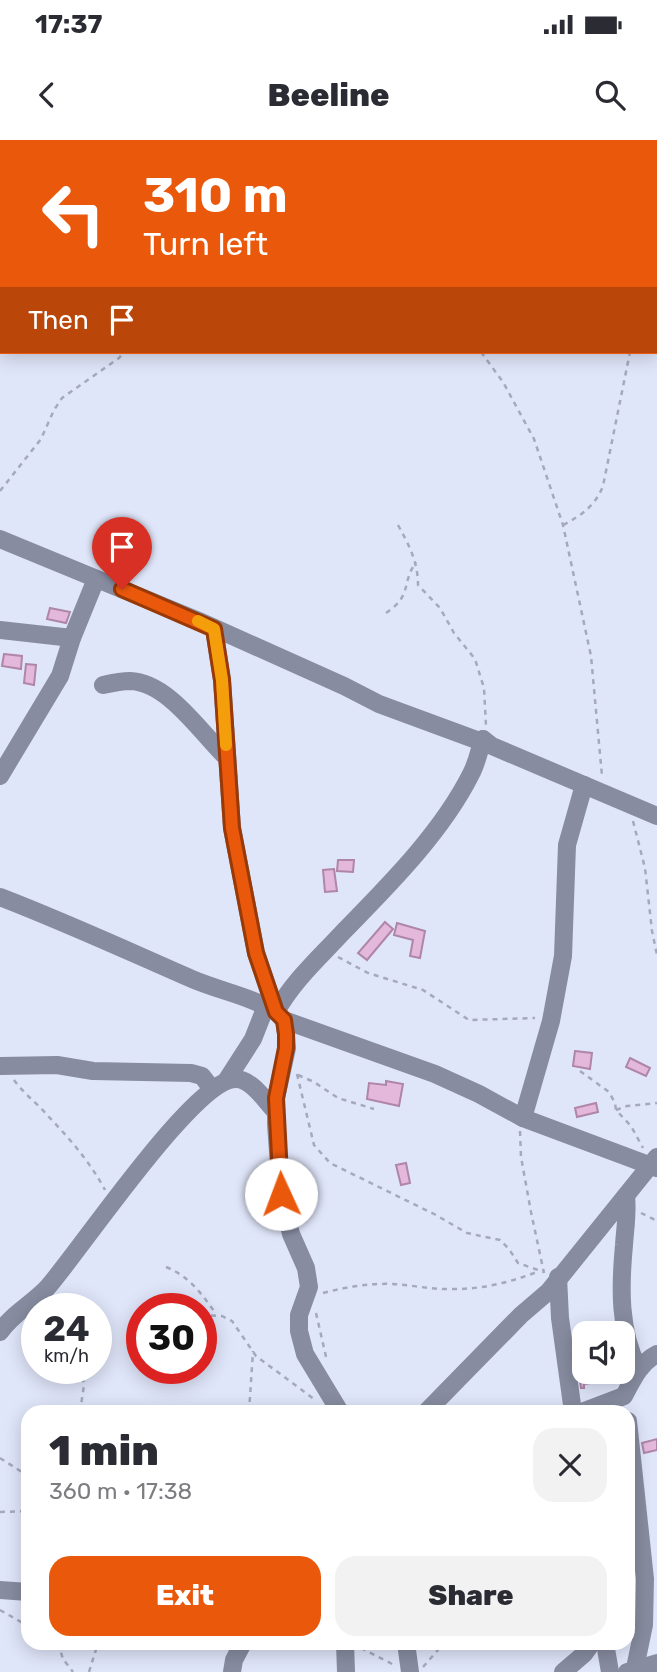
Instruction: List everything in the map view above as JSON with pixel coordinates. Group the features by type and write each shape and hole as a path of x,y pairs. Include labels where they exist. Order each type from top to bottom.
{"street":[{"path":"0,539 214,629 379,704 483,740 657,816"},
{"path":"0,776 60,676 96,579"},
{"path":"214,629 222,680 232,828 253,940 285,1053 276,1098 276,1112 281,1194 291,1234 306,1268 309,1293 299,1315 301,1345 336,1405"},
{"path":"0,630 72,638"},
{"path":"103,685 130,681 145,683 176,703 226,757"},
{"path":"0,1332 6,1323 46,1288 184,1115 219,1085 275,1013 287,992 412,857 447,812 473,771 483,740"},
{"path":"523,1118 551,1021 563,956 567,845 584,785"},
{"path":"0,897 275,1013 435,1074 523,1118 653,1164 548,1278 521,1315 433,1405"},
{"path":"1,1066 57,1065 134,1074 191,1073 219,1085 244,1080 276,1112"},
{"path":"626,1196 621,1290 623,1319 638,1368"},
{"path":"548,1278 560,1318 572,1405"},
{"path":"626,1404 638,1368 657,1354"},
{"path":"631,1670 644,1625 645,1579 635,1486"},
{"path":"0,1590 21,1592"},
{"path":"232,1672 239,1650"},
{"path":"346,1672 350,1650"},
{"path":"403,1669 405,1650"},
{"path":"563,1672 587,1650"},
{"path":"606,1650 610,1672"},
{"path":"631,1670 657,1663"}],"path":[{"path":"0,491 41,439 62,398 122,354"},
{"path":"482,354 503,382 534,439 563,525 592,656 603,793"},
{"path":"563,525 588,510 598,498 603,486 630,354"},
{"path":"398,525 416,562 419,572 418,585 440,608 454,633 475,659 482,676 486,705 483,740"},
{"path":"386,613 405,595 412,567 416,562"},
{"path":"628,804 645,868 657,955"},
{"path":"651,919 657,923"},
{"path":"325,951 368,974 423,990 469,1020 531,1017 551,1021"},
{"path":"285,1053 298,1075 314,1145 330,1163 467,1233 500,1240 517,1263 548,1278"},
{"path":"1,1066 26,1096 46,1113 82,1153 113,1205"},
{"path":"580,1071 609,1093 616,1110 637,1135 653,1164"},
{"path":"298,1075 338,1098 374,1109"},
{"path":"616,1110 657,1103"},
{"path":"523,1118 519,1139 548,1278"},
{"path":"166,1267 177,1271 193,1283 200,1293"},
{"path":"328,1366 309,1293 377,1284 446,1289 475,1288 548,1278"},
{"path":"217,1315 232,1321 256,1356 321,1405"},
{"path":"249,1405 253,1351"},
{"path":"81,1405 84,1384"},
{"path":"0,1458 21,1472"},
{"path":"0,1512 21,1511"},
{"path":"0,1610 21,1622"},
{"path":"60,1650 73,1672"},
{"path":"89,1672 96,1650"},
{"path":"362,1650 403,1669"},
{"path":"418,1672 438,1650"}],"building":[{"path":"50,608 70,612 66,623 47,619"},
{"path":"4,654 22,656 21,669 2,666"},
{"path":"26,664 36,665 34,685 24,683"},
{"path":"338,860 354,860 353,872 337,871"},
{"path":"334,869 337,891 325,892 323,870"},
{"path":"385,922 393,929 367,960 358,953"},
{"path":"397,923 425,931 420,958 410,956 413,940 394,935"},
{"path":"575,1051 592,1053 590,1069 573,1066"},
{"path":"630,1058 650,1068 646,1076 626,1067"},
{"path":"386,1081 403,1084 399,1106 367,1099 369,1083 386,1085"},
{"path":"596,1103 598,1112 577,1117 575,1108"},
{"path":"406,1163 410,1183 401,1185 396,1165"},
{"path":"657,1439 657,1450 644,1453 642,1443"}],"slow traffic":[{"path":"198,621 214,629 222,680 226,745"}],"route":[{"path":"122,589 214,629 222,680 232,828 256,953 276,1012 284,1020 286,1034 286,1048 276,1098 281,1194"}]}
